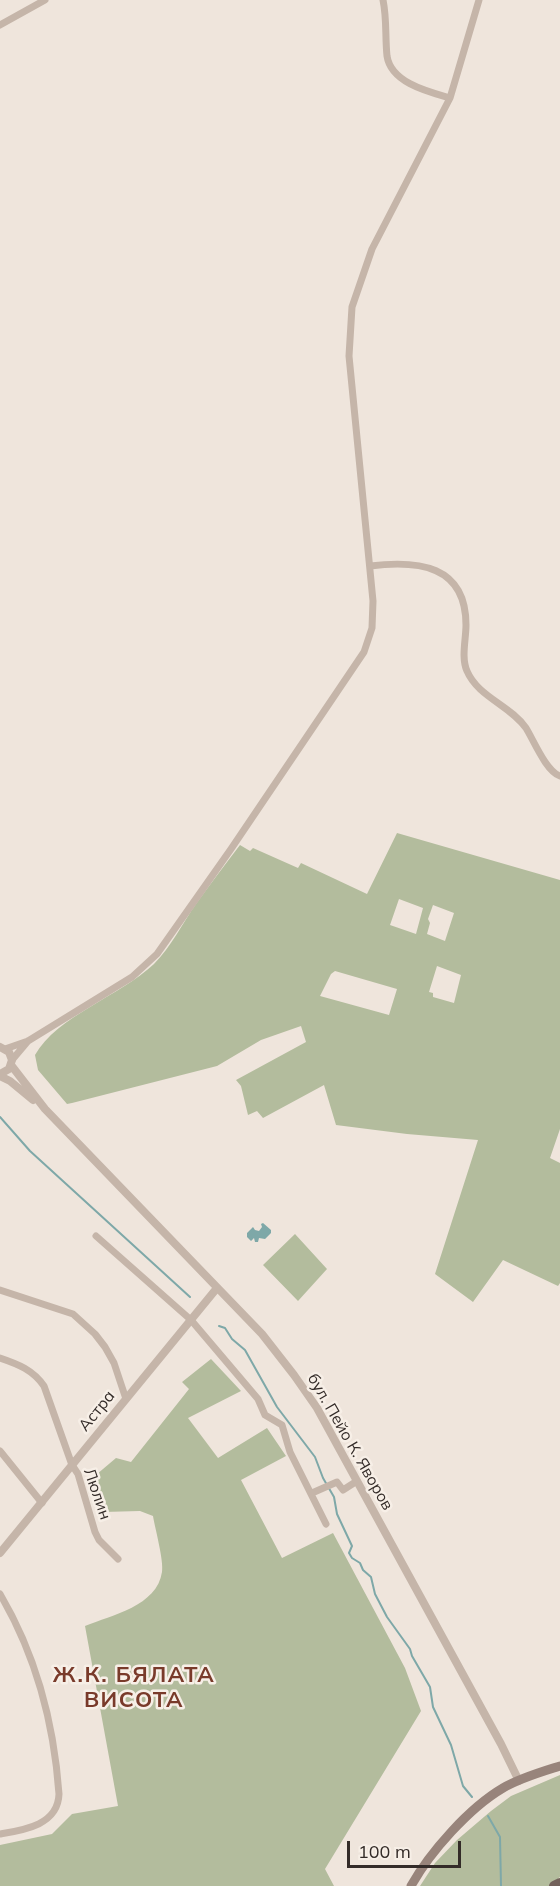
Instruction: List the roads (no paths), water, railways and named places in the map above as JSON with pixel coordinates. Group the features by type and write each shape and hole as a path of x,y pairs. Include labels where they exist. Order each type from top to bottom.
{"main road":[{"path":"411,1886 429,1856 492,1796 519,1780 560,1766"},
{"path":"555,1886 560,1883"}],"street":[{"path":"0,25 45,0"},
{"path":"382,0 385,11 387,59 400,78 425,90 450,98"},
{"path":"2,1048 28,1041 138,972 157,954 364,652 372,628 373,601 349,356 352,307 372,249 441,121 479,0"},
{"path":"370,566 418,565 438,570 450,580 463,598 466,625 465,668 474,685 524,726 555,775 560,776"},
{"path":"0,1075 7,1071 28,1041"},
{"name":"бул. Пейо К. Яворов","path":"2,1048 9,1052 11,1063 45,1109 266,1339 294,1375 316,1408 357,1481 519,1780"},
{"name":"бул. Пейо К. Яворов","path":"0,1075 45,1109"},
{"path":"96,1236 190,1320 258,1399 265,1415 282,1425 290,1452 315,1491"},
{"name":"Астра","path":"0,1553 217,1288"},
{"path":"0,1290 73,1314 95,1334 105,1347 114,1363 126,1399"},
{"name":"Люлин","path":"0,1358 29,1370 44,1386 72,1466 78,1474 99,1540 118,1559"},
{"path":"0,1451 42,1503"},
{"path":"326,1524 311,1497 315,1491 337,1482 343,1490 357,1481"},
{"path":"0,1594 38,1676 49,1719 59,1794 58,1804 52,1815 39,1824 0,1834"}],"water":[{"path":"263,1223 271,1230 271,1233 265,1239 259,1238 258,1242 255,1242 254,1238 251,1241 247,1233 253,1227 259,1231"}],"waterway":[{"path":"0,1117 30,1151 190,1297"},
{"path":"219,1326 225,1328 232,1339 245,1350 277,1407 315,1457 334,1497 337,1514 352,1546 349,1553 371,1577 375,1594 387,1617 410,1649 430,1687 433,1707 451,1745 463,1786 472,1797"},
{"path":"488,1816 500,1837 501,1886"}],"district":[{"name":"Ж.К. БЯЛАТА ВИСОТА","path":"134,1688"}]}
